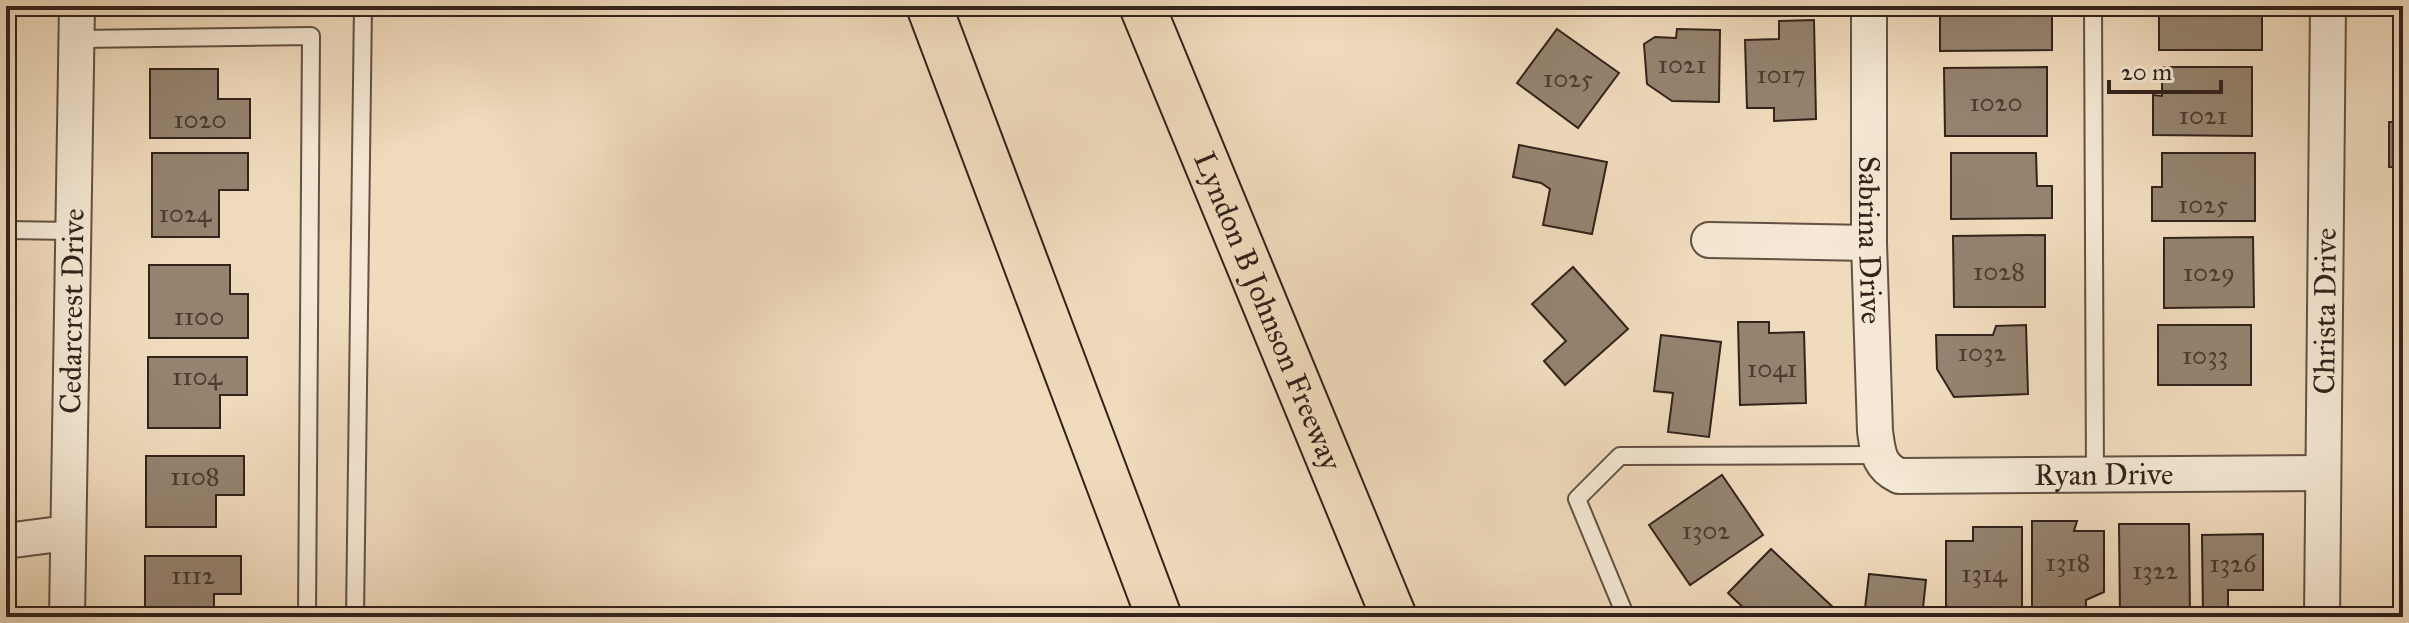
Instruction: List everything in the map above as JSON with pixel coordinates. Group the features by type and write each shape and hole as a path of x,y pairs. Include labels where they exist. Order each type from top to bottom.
{"highway":[{"path":"929,6 1159,617"},
{"name":"Lyndon B Johnson Freeway","path":"1142,6 1394,617"}],"street":[{"name":"Sabrina Drive","path":"1869,6 1869,243 1882,463"},
{"name":"Christa Drive","path":"2322,617 2328,6"},
{"name":"Cedarcrest Drive","path":"67,617 77,22"},
{"path":"1709,240 1869,243"},
{"name":"Ryan Drive","path":"1882,463 1899,476 2323,473"},
{"path":"6,541 67,533"}],"lane":[{"path":"355,617 363,6"},
{"path":"2093,6 2095,476"},
{"path":"77,22 311,36 307,617"},
{"path":"6,230 73,231"},
{"path":"1626,617 1577,499 1620,456 1882,463"}],"building":[{"path":"2036,6 2036,13 2052,13 2052,50 1940,51 1940,7"},
{"path":"2159,6 2262,6 2262,50 2159,50"},
{"path":"2395,15 2403,15 2403,81 2395,81"},
{"path":"1814,20 1816,119 1774,121 1774,108 1747,108 1745,40 1779,39 1779,21"},
{"path":"1557,29 1619,73 1578,128 1517,83"},
{"path":"1677,29 1720,30 1719,102 1672,101 1647,84 1644,44 1655,37 1676,38"},
{"path":"2047,67 2047,136 1945,136 1944,68"},
{"path":"2162,67 2252,67 2252,136 2153,135 2153,95 2162,96"},
{"path":"150,69 218,69 218,99 250,99 250,138 150,138"},
{"path":"2389,122 2403,122 2403,167 2389,167"},
{"path":"1519,145 1607,162 1592,234 1543,225 1550,189 1541,183 1513,177"},
{"path":"152,153 248,153 248,190 219,190 219,237 152,237"},
{"path":"1951,153 2036,153 2037,186 2052,186 2052,218 1951,219"},
{"path":"2162,153 2255,153 2255,221 2152,221 2152,187 2162,187"},
{"path":"2045,235 2045,307 1954,307 1953,236"},
{"path":"2253,237 2254,307 2164,308 2164,238"},
{"path":"149,265 230,265 230,294 248,294 248,338 149,338"},
{"path":"2396,266 2403,266 2403,336 2396,336"},
{"path":"1573,267 1628,329 1565,385 1544,361 1566,341 1532,304"},
{"path":"1738,322 1769,322 1769,333 1804,332 1806,403 1740,405"},
{"path":"2026,325 2028,394 1954,397 1937,369 1936,335 1993,335 1996,326"},
{"path":"2158,325 2251,325 2251,385 2158,385"},
{"path":"1661,335 1721,342 1709,437 1668,432 1673,393 1654,391"},
{"path":"2398,354 2403,354 2403,423 2398,423"},
{"path":"148,357 247,357 247,395 220,395 220,428 148,428"},
{"path":"6,372 9,372 9,452 6,452"},
{"path":"2395,438 2403,438 2403,504 2396,504"},
{"path":"146,456 244,456 244,495 216,495 216,527 146,527"},
{"path":"1722,475 1763,535 1690,585 1649,525"},
{"path":"2032,521 2077,521 2074,531 2104,531 2104,592 2086,600 2086,609 2068,609 2068,617 2032,617"},
{"path":"2395,522 2403,522 2403,592 2395,592"},
{"path":"2119,524 2189,524 2190,617 2120,617"},
{"path":"1973,527 2022,527 2022,617 1975,617 1946,606 1946,541 1973,541"},
{"path":"2263,534 2263,590 2228,590 2228,616 2203,616 2202,535"},
{"path":"1771,549 1835,609 1828,617 1753,617 1728,593"},
{"path":"145,556 241,556 241,594 214,594 214,617 145,617"},
{"path":"1869,574 1926,580 1922,617 1864,617"}]}
